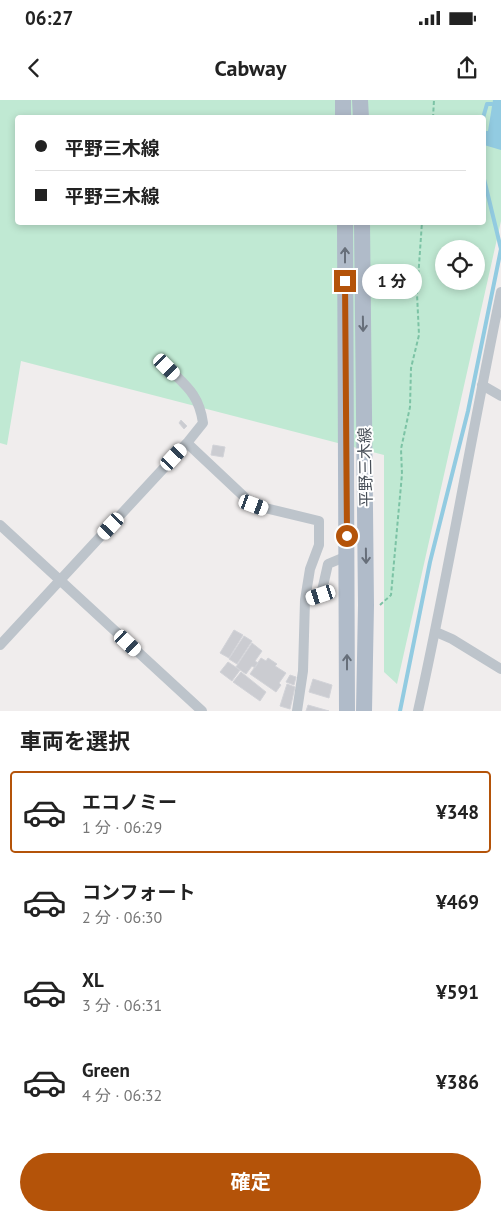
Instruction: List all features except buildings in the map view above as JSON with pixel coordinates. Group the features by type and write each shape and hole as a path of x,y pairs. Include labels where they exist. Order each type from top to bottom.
{"main road":[{"path":"343,100 344,115"},
{"path":"360,100 361,115"},
{"name":"平野三木線","path":"345,225 348,711"},
{"name":"平野三木線","path":"362,225 366,605 364,711"}],"street":[{"path":"418,711 436,632 501,292"},
{"path":"0,645 187,443 203,423 201,409 195,396 167,367"},
{"path":"482,385 501,396"},
{"path":"187,443 254,505 319,521 319,545 310,569 305,600 303,671 297,711"},
{"path":"0,525 196,709"},
{"path":"305,600 321,595 328,564 347,556"},
{"path":"436,632 452,639 501,669"}],"path":[{"path":"432,115 434,100"},
{"path":"366,605 379,606 391,595 402,474 401,449 410,407 411,368 420,335 416,294 422,225"}],"green space":[{"path":"0,100 501,100 501,221 397,684 384,672 384,455 21,361 7,445 0,443"}],"water":[{"path":"493,100 501,100 501,150 486,146 486,131 488,131"}],"waterway":[{"path":"484,115 487,104 492,104"},
{"path":"400,711 430,562 468,411 501,249 486,187"}],"route":[{"path":"345,281 347,536"}]}
